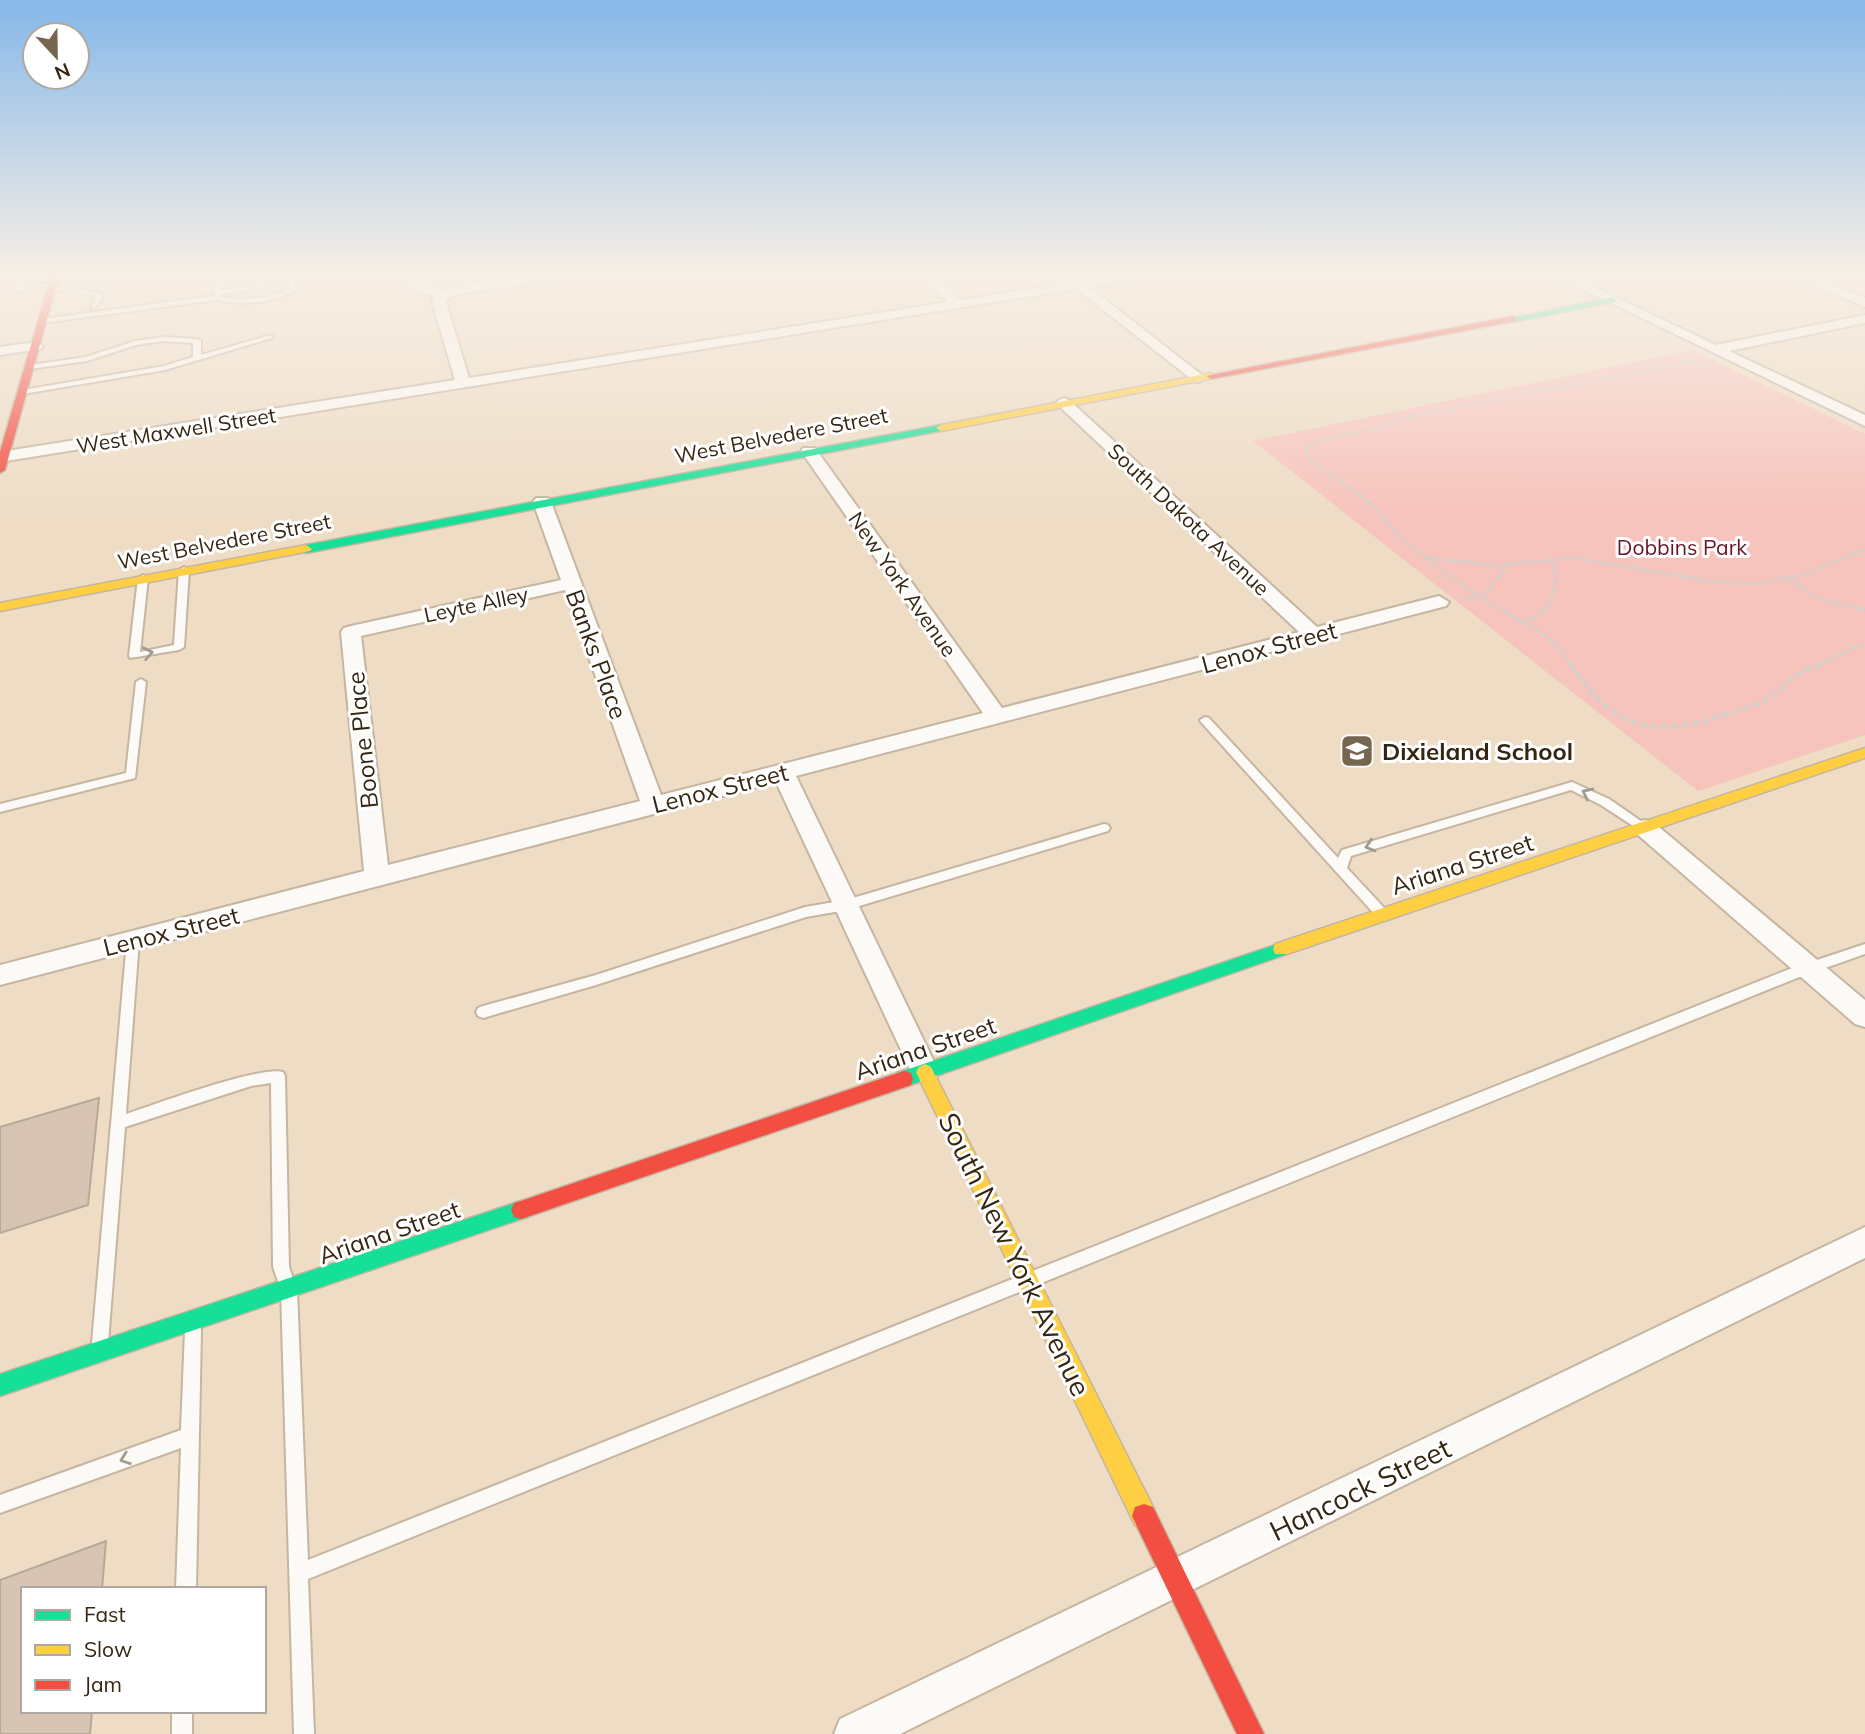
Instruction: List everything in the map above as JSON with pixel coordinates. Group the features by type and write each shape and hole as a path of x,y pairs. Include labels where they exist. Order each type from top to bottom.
{"street":[{"path":"1,461 33,357"},
{"path":"456,357 464,384"},
{"name":"West Maxwell Street","path":"1,461 631,357"},
{"path":"1173,357 1199,377"},
{"name":"West Belvedere Street","path":"0,607 1307,357"},
{"path":"1732,357 1865,421"},
{"name":"South Dakota Avenue","path":"1064,403 1314,635"},
{"name":"New York Avenue","path":"809,452 997,717"},
{"name":"Banks Place","path":"541,502 653,806"},
{"name":"Leyte Alley","path":"380,624 571,583"},
{"name":"Lenox Street","path":"0,975 1439,602"},
{"name":"Boone Place","path":"377,878 351,632 380,624"},
{"name":"Ariana Street","path":"0,1385 289,1290 1383,915 1865,753"},
{"name":"South New York Avenue","path":"783,772 925,1072 1251,1734"},
{"path":"1645,828 1865,1016"},
{"name":"Hancock Street","path":"855,1734 1865,1242"}],"lane":[{"path":"30,367 94,357"},
{"path":"23,392 164,368 201,357"},
{"path":"81,383 88,359"},
{"path":"143,578 134,656 179,647 184,570"},
{"path":"0,808 131,775 141,682"},
{"path":"1205,720 1383,915"},
{"path":"1341,869 1346,853 1572,786 1605,802 1645,828"},
{"path":"483,1012 596,980 805,912 846,905 1104,828"},
{"path":"100,1351 133,940"},
{"path":"298,1574 1808,968 1865,949"},
{"path":"118,1123 251,1080 278,1076 281,1267 289,1290 304,1734"},
{"path":"186,1587 193,1321"},
{"path":"0,1504 189,1436"},
{"path":"182,1713 182,1734"}],"path":[{"path":"1700,361 1417,415 1383,428 1324,439 1308,446 1307,451 1311,461 1371,503 1401,537 1424,557 1481,598 1524,622 1557,646 1584,685 1608,709 1626,720 1653,727 1677,728 1745,709 1777,692 1795,676 1865,643"},
{"path":"1424,557 1474,564 1510,563 1549,557 1610,561 1691,580 1731,585 1788,579 1865,549"},
{"path":"1524,622 1543,613 1558,578 1558,569 1549,557"},
{"path":"1481,598 1510,563"},
{"path":"1788,579 1817,598 1865,610"},
{"path":"1439,602 1466,597 1481,598"}],"green space":[{"name":"Dobbins Park","path":"1660,357 1707,357 1865,434 1865,735 1698,791 1253,441"}],"building":[{"path":"99,1098 88,1205 0,1233 0,1127"},
{"path":"106,1541 102,1587 21,1587 21,1713 92,1713 90,1734 0,1734 0,1580"}],"traffic: fast":[{"path":"306,549 941,428"},
{"path":"904,1079 1281,949"},
{"path":"0,1385 521,1210"}],"traffic: slow":[{"path":"941,428 1211,376"},
{"path":"0,607 306,549"},
{"path":"1281,949 1865,753"},
{"path":"925,1072 1144,1516"}],"traffic: jam":[{"path":"0,470 32,357"},
{"path":"1211,376 1312,357"},
{"path":"521,1210 904,1079"},
{"path":"1144,1516 1251,1734"}],"place":[{"name":"Dixieland School","path":"1357,751"}]}
